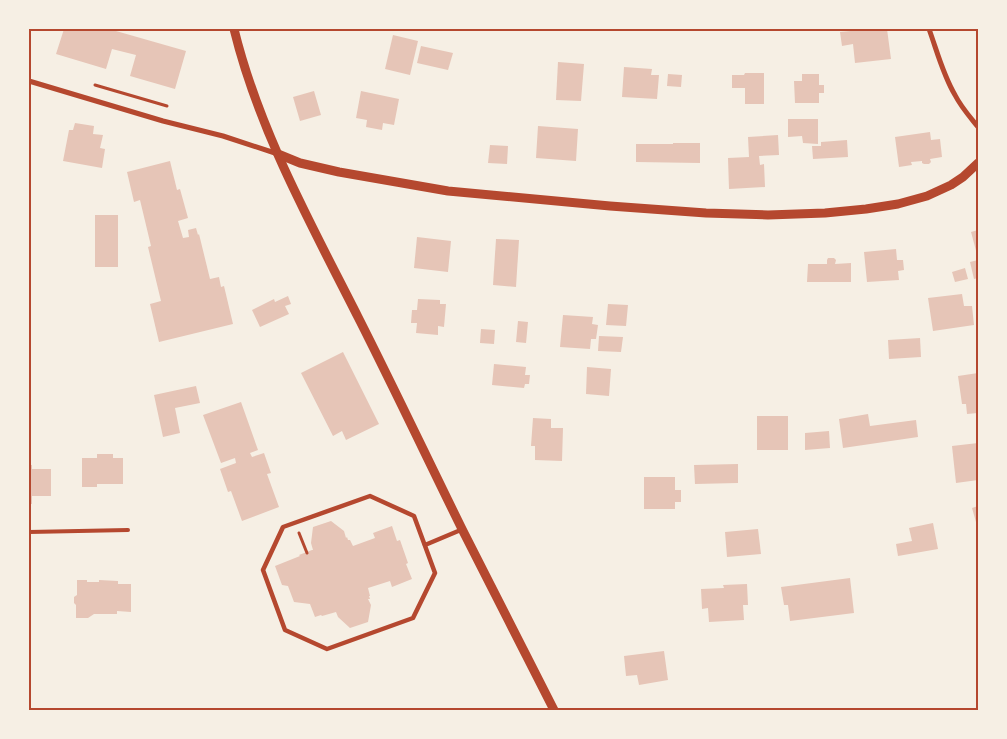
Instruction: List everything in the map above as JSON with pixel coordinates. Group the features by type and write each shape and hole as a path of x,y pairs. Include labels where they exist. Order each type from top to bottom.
{"street":[{"path":"234,29 250,84 278,154 554,710"},
{"path":"928,29 943,72 954,95 978,127"},
{"path":"29,81 162,121 223,136 300,163 339,172 448,191 610,206 687,212 768,215 866,209 898,204 927,196 951,185 977,166"},
{"path":"370,496 414,516 425,545 435,573 413,618 327,649 285,630 264,570 283,528 370,496"},
{"path":"425,545 463,529"}],"lane":[{"path":"29,532 128,530"}],"path":[{"path":"93,85 167,106"}],"building":[{"path":"64,29 109,29 186,51 175,89 130,76 136,55 112,49 106,69 56,54"},
{"path":"887,29 891,59 855,63 853,44 842,46 840,32"},
{"path":"393,35 418,41 410,75 385,69"},
{"path":"421,46 453,53 448,70 417,63"},
{"path":"558,62 584,64 581,101 556,100"},
{"path":"624,67 652,69 651,75 659,75 657,99 622,97"},
{"path":"745,73 764,73 764,104 745,104 745,88 732,88 732,75 744,75"},
{"path":"668,74 682,75 681,87 667,86"},
{"path":"802,74 819,74 819,85 824,85 824,93 819,93 819,103 795,103 794,81 802,81"},
{"path":"314,91 321,115 300,121 293,97"},
{"path":"361,91 399,99 394,125 383,123 382,130 366,127 367,120 356,118"},
{"path":"788,119 818,119 818,144 803,143 802,136 788,137"},
{"path":"75,123 94,126 93,134 103,135 100,148 105,149 102,168 63,161 69,130 73,130"},
{"path":"538,126 578,129 576,161 536,158"},
{"path":"930,132 931,140 940,139 942,157 930,159 931,162 929,164 924,164 922,161 911,162 912,165 899,167 895,137"},
{"path":"778,135 779,155 759,156 760,165 764,164 765,187 729,189 728,158 749,157 748,137"},
{"path":"847,140 848,157 813,159 812,146 821,146 821,142"},
{"path":"700,143 700,163 636,162 636,144"},
{"path":"490,145 508,146 507,164 488,163"},
{"path":"170,161 177,190 180,189 188,218 178,221 183,238 189,237 188,230 196,228 210,279 219,277 221,287 224,286 233,324 159,342 150,304 161,301 148,247 151,246 140,200 134,202 127,172"},
{"path":"95,215 118,215 118,267 95,267"},
{"path":"978,230 978,258 971,232"},
{"path":"417,237 451,241 448,272 414,268"},
{"path":"496,239 519,240 516,287 493,285"},
{"path":"896,249 897,260 903,260 904,270 898,271 899,280 867,282 864,252"},
{"path":"828,258 834,258 836,260 835,264 851,263 851,282 807,282 808,264 827,264"},
{"path":"978,260 978,278 974,279 970,262"},
{"path":"965,268 968,279 955,282 952,272"},
{"path":"962,294 964,306 972,306 974,325 933,331 928,298"},
{"path":"288,296 291,304 285,306 289,314 260,327 252,310 274,299 275,302"},
{"path":"418,299 440,300 440,304 446,304 444,327 438,326 438,335 416,333 417,323 411,323 412,310 417,310"},
{"path":"608,304 628,305 626,326 606,325"},
{"path":"563,315 593,317 592,324 598,325 596,339 591,339 590,349 560,347"},
{"path":"518,321 528,322 526,343 516,342"},
{"path":"481,329 495,330 494,344 480,343"},
{"path":"599,336 623,337 621,352 598,351"},
{"path":"920,338 921,357 889,359 888,340"},
{"path":"343,352 379,424 346,440 342,431 333,436 301,373"},
{"path":"494,364 526,367 525,375 530,375 529,384 525,384 524,388 492,385"},
{"path":"587,367 611,369 609,396 586,394"},
{"path":"978,373 978,413 967,414 966,404 962,404 958,376"},
{"path":"196,386 200,403 175,408 180,433 163,437 154,395"},
{"path":"241,402 258,450 250,453 252,457 264,453 271,473 267,474 279,507 242,521 231,491 228,492 220,469 236,463 235,458 221,463 203,415"},
{"path":"868,414 870,426 916,420 918,437 843,448 839,419"},
{"path":"757,416 788,416 788,450 757,450"},
{"path":"533,418 551,419 551,428 563,428 562,461 535,460 535,446 531,446"},
{"path":"829,431 830,448 805,450 805,433"},
{"path":"978,443 978,480 956,483 952,446"},
{"path":"97,454 113,454 113,458 123,458 123,484 97,484 97,487 82,487 82,458 97,458"},
{"path":"738,464 738,483 695,484 694,465"},
{"path":"29,465 32,465 32,469 51,469 51,496 32,496 32,504 29,504"},
{"path":"644,477 675,477 675,490 681,490 681,502 675,502 675,509 644,509"},
{"path":"978,506 978,529 972,508"},
{"path":"331,521 344,531 346,538 350,540 353,546 375,538 373,533 392,526 397,541 400,540 412,579 392,587 390,581 368,588 370,599 368,599 371,605 368,622 350,628 338,617 336,612 315,617 310,604 294,602 288,586 282,585 275,566 313,550 311,543 313,527"},
{"path":"933,523 938,549 898,556 896,544 912,541 909,528"},
{"path":"758,529 761,554 727,557 725,532"},
{"path":"850,578 854,613 790,621 788,605 784,605 781,587"},
{"path":"77,580 87,580 87,582 99,582 99,580 118,581 118,584 131,584 131,612 117,611 117,614 94,614 88,618 76,618 74,597 77,595"},
{"path":"747,584 748,605 743,605 744,620 709,622 708,608 702,609 701,589 724,588 723,585"},
{"path":"664,651 668,680 639,685 637,675 626,676 624,656"}]}
